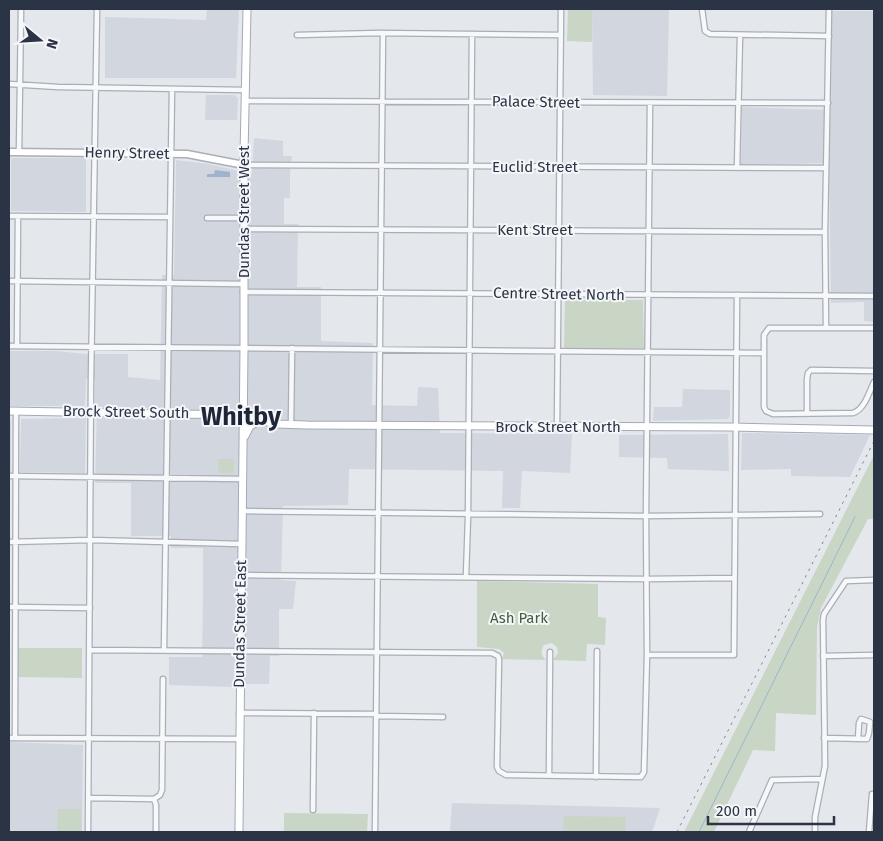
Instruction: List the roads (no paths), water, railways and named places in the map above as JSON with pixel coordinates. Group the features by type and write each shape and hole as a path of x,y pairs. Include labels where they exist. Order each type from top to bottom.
{"main road":[{"name":"Dundas Street West","path":"243,416 247,9"},
{"name":"Henry Street","path":"9,152 188,154 244,165"},
{"name":"Brock Street South","path":"13,411 243,416"},
{"name":"Brock Street North","path":"243,416 276,424 736,427 874,430"},
{"name":"Dundas Street East","path":"239,832 243,416"},
{"path":"242,443 250,426 259,421"}],"street":[{"path":"19,152 21,9"},
{"path":"88,832 91,412 97,9"},
{"path":"557,427 561,9"},
{"path":"702,9 705,30 710,34 829,36"},
{"path":"826,327 829,9"},
{"path":"297,35 383,33 561,35"},
{"path":"375,832 376,576 383,33"},
{"path":"466,576 472,34"},
{"path":"737,168 740,36"},
{"path":"9,84 58,88 245,90"},
{"path":"164,650 172,89"},
{"name":"Palace Street","path":"245,101 828,103"},
{"path":"90,650 492,654 498,656 497,767 499,771 506,775 641,777 644,772 647,655 646,516 650,103"},
{"name":"Euclid Street","path":"244,165 826,168"},
{"path":"9,216 170,217"},
{"path":"17,346 18,216"},
{"path":"207,218 244,218"},
{"name":"Kent Street","path":"244,229 826,232"},
{"path":"9,281 243,284"},
{"name":"Centre Street North","path":"243,292 874,296"},
{"path":"647,655 734,655 737,295"},
{"path":"874,328 768,328 764,335 764,407 766,411 773,414 858,412 874,382"},
{"path":"9,346 764,353"},
{"path":"291,424 292,348"},
{"path":"807,414 807,379 808,373 812,370 874,371"},
{"path":"13,411 16,476 15,738"},
{"path":"9,476 242,479"},
{"path":"242,511 646,516 820,514"},
{"path":"9,542 91,540 241,544"},
{"path":"241,575 647,579 734,578"},
{"path":"815,832 815,817 825,766 824,614 843,584 848,580 874,580"},
{"path":"9,607 90,608"},
{"path":"596,651 596,777"},
{"path":"549,775 550,652"},
{"path":"823,656 874,655"},
{"path":"89,798 154,799 160,795 162,790 163,679"},
{"path":"240,713 443,717"},
{"path":"313,810 314,713"},
{"path":"824,738 858,739 867,739 870,722 861,719 858,739"},
{"path":"9,738 239,739"},
{"path":"749,832 772,780 822,779"},
{"path":"869,832 872,794 874,794"},
{"path":"154,799 156,806 156,832"}],"water":[{"path":"215,170 230,172 230,177 207,177 207,174 214,174"}],"waterway":[{"path":"699,832 855,517"}],"railway":[{"path":"677,832 874,441"}],"district":[{"name":"Whitby","path":"241,417"}],"park label":[{"name":"Ash Park","path":"519,618"}]}
